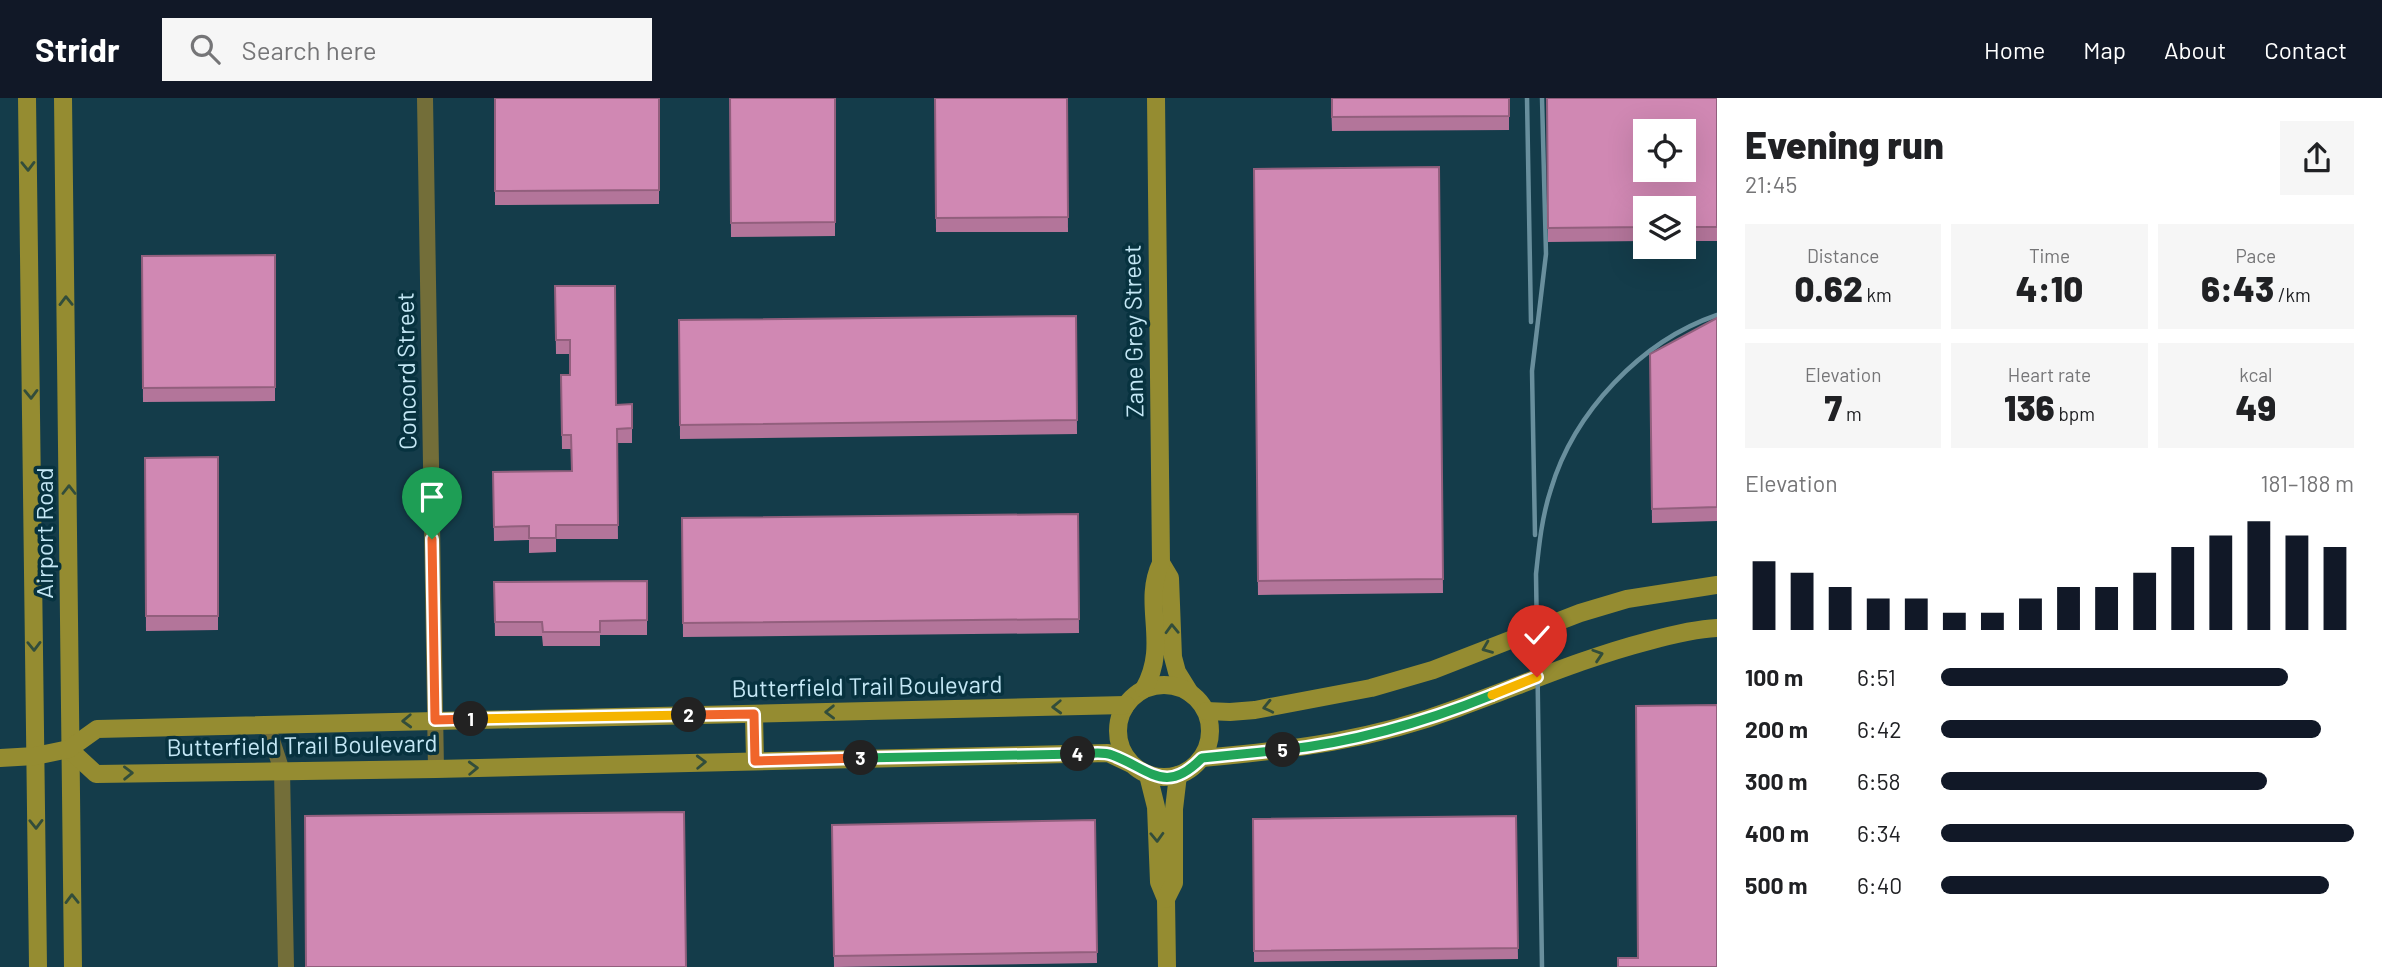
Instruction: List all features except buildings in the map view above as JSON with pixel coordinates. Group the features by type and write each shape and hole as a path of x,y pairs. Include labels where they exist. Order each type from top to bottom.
{"street":[{"path":"27,98 38,967"},
{"name":"Airport Road","path":"63,98 73,967"},
{"name":"Concord Street","path":"425,98 436,769"},
{"name":"Zane Grey Street","path":"1144,689 1153,673 1156,657 1153,601 1155,577 1161,563 1156,98"},
{"name":"Zane Grey Street","path":"1161,563 1170,578 1173,657 1177,673 1190,693"},
{"path":"1206,710 1255,710 1371,688 1433,670 1580,613 1627,600 1717,585"},
{"path":"1202,758 1310,747 1377,734 1457,709 1600,654 1677,634 1717,628"},
{"path":"1167,685 1190,693 1206,710 1210,734 1202,758 1192,768 1163,778 1148,775 1131,764 1120,746 1118,724 1126,705 1144,689 1167,685"},
{"name":"Butterfield Trail Boulevard","path":"0,758 35,756 69,749 97,729 1126,705"},
{"path":"754,714 755,761"},
{"path":"267,725 282,771 286,967"},
{"name":"Butterfield Trail Boulevard","path":"69,749 96,774 1108,753 1131,764"},
{"path":"1148,775 1156,807 1159,882 1166,899 1167,967"},
{"path":"1166,899 1174,883 1174,809 1178,775"}],"railway":[{"path":"1527,98 1531,322"},
{"path":"1535,535 1532,371 1546,254 1542,98"},
{"path":"1542,967 1536,574 1548,499 1562,460 1576,433 1614,383 1662,342 1717,315"}],"route":[{"path":"432,539 435,720 754,714 755,761 1108,753 1148,775 1163,778 1192,768 1202,758 1310,747 1377,734 1457,709 1537,677"}]}
